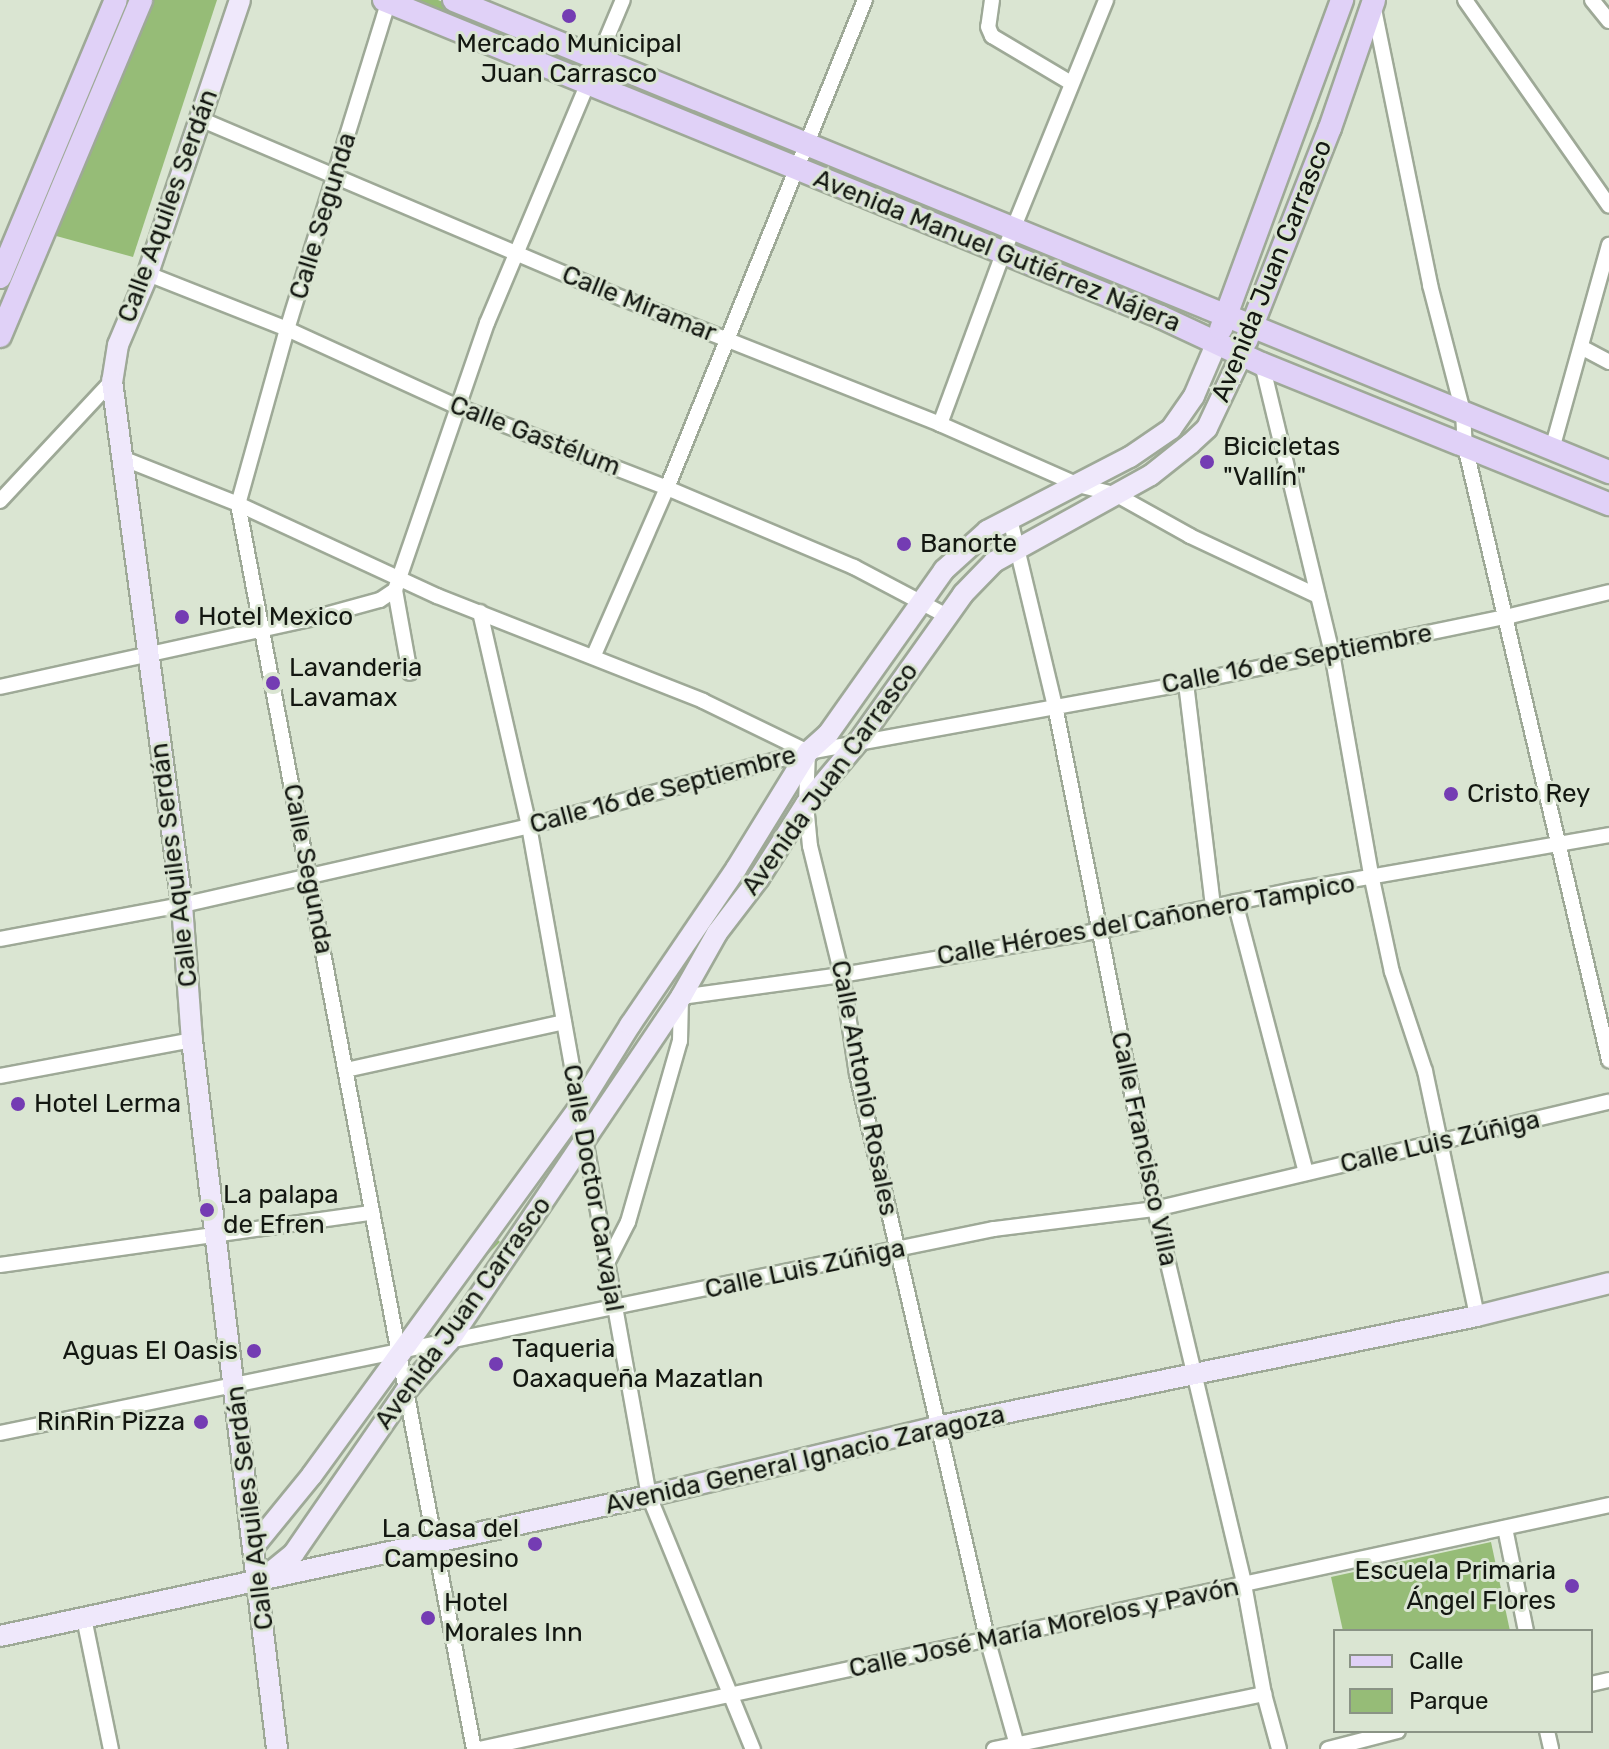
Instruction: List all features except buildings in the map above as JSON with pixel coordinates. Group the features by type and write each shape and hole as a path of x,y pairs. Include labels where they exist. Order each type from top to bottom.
{"main road":[{"path":"0,277 116,0"},
{"path":"0,336 141,0"},
{"name":"Avenida Manuel Gutiérrez Nájera","path":"454,0 806,141 1226,317 1609,472"},
{"name":"Avenida Juan Carrasco","path":"1217,342 1341,0"},
{"name":"Avenida Manuel Gutiérrez Nájera","path":"387,1 1609,504"},
{"name":"Avenida Juan Carrasco","path":"1252,359 1251,327 1330,128 1373,2"}],"street":[{"name":"Calle Aquiles Serdán","path":"240,0 148,274 118,345 112,381 182,905 192,1040 260,1581 277,1749"},
{"path":"0,687 380,600 396,584 456,406 623,0"},
{"path":"594,655 667,488 865,0"},
{"path":"992,0 988,27 992,36 1071,83"},
{"path":"940,424 1013,227 1106,0"},
{"path":"1465,0 1609,206"},
{"path":"1592,0 1609,21"},
{"name":"Calle Segunda","path":"387,1 336,177 287,329 238,504 400,1352 405,1392 477,1749"},
{"path":"1373,2 1430,285 1463,412 1465,446 1609,1060"},
{"name":"Calle Miramar","path":"200,119 517,255 940,424 1078,485 1115,494 1190,536 1318,596"},
{"path":"1552,449 1609,245"},
{"name":"Calle Gastélum","path":"148,274 287,329 456,406 667,488 854,567 947,616"},
{"name":"Avenida Juan Carrasco","path":"255,1545 312,1475 579,1107 736,869 808,752 828,734 958,555 987,531 1130,457 1171,429 1188,406 1217,342"},
{"path":"1581,347 1609,362"},
{"path":"1252,359 1332,653 1372,879 1392,972 1425,1071 1437,1143 1477,1316"},
{"name":"Avenida Juan Carrasco","path":"260,1581 294,1553 405,1392 449,1341 681,997 717,933 759,878 806,804 858,742 978,575 1019,546 1151,475 1207,428 1252,359"},
{"path":"0,501 112,381"},
{"path":"122,458 238,504 396,584 594,655 747,720 808,752"},
{"name":"Calle Francisco Villa","path":"1010,519 1019,546 1055,706 1155,1209 1244,1584 1264,1694 1279,1749"},
{"path":"396,584 410,673"},
{"name":"Calle 16 de Septiembre","path":"0,939 182,905 529,826 808,752 1186,683 1506,617 1609,592"},
{"name":"Calle Doctor Carvajal","path":"480,612 529,826 649,1496 753,1749"},
{"path":"1186,683 1213,907"},
{"name":"Calle Antonio Rosales","path":"808,752 806,804 810,846 842,975 857,1074 941,1426 988,1642 1017,1747"},
{"name":"Calle Héroes del Cañonero Tampico","path":"681,997 842,975 1098,931 1235,902 1609,835"},
{"path":"1235,902 1306,1173"},
{"path":"606,1265 628,1222 680,1041 684,1017 681,997 660,982"},
{"path":"346,1070 564,1022"},
{"path":"0,1076 192,1040"},
{"name":"Calle Luis Zúñiga","path":"0,1433 994,1229 1155,1209 1609,1102"},
{"path":"0,1265 372,1213"},
{"path":"492,1226 516,1243"},
{"name":"Avenida General Ignacio Zaragoza","path":"0,1636 649,1496 941,1426 1477,1316 1609,1283"},
{"path":"312,1475 335,1490"},
{"name":"Calle José María Morelos y Pavón","path":"477,1749 734,1697 1609,1505"},
{"path":"1505,1528 1526,1629"},
{"path":"84,1618 111,1749"},
{"path":"994,1749 1017,1747 1264,1694"},
{"path":"1328,1749 1390,1733"}],"green space":[{"path":"143,0 217,0 133,257 49,234"},
{"path":"408,0 438,0 565,52 569,59 564,67"},
{"path":"614,73 770,141 742,132 733,134 613,85"},
{"path":"814,156 980,223 977,231 811,164"},
{"path":"1011,237 1179,310 1176,314 1014,247"},
{"path":"495,1237 500,1242 426,1316 421,1311"},
{"path":"1491,1542 1510,1629 1343,1629 1331,1577"}],"place":[{"name":"Mercado Municipal Juan Carrasco","path":"569,16"},
{"name":"Bicicletas \"Vallín\"","path":"1207,462"},
{"name":"Banorte","path":"904,544"},
{"name":"Hotel Mexico","path":"182,617"},
{"name":"Lavanderia Lavamax","path":"273,683"},
{"name":"Cristo Rey","path":"1451,794"},
{"name":"Hotel Lerma","path":"18,1104"},
{"name":"La palapa de Efren","path":"207,1210"},
{"name":"Aguas El Oasis","path":"254,1351"},
{"name":"Taqueria Oaxaqueña Mazatlan","path":"496,1364"},
{"name":"RinRin Pizza","path":"201,1422"},
{"name":"La Casa del Campesino","path":"535,1544"},
{"name":"Escuela Primaria Ángel Flores","path":"1572,1586"},
{"name":"Hotel Morales Inn","path":"428,1618"}]}
